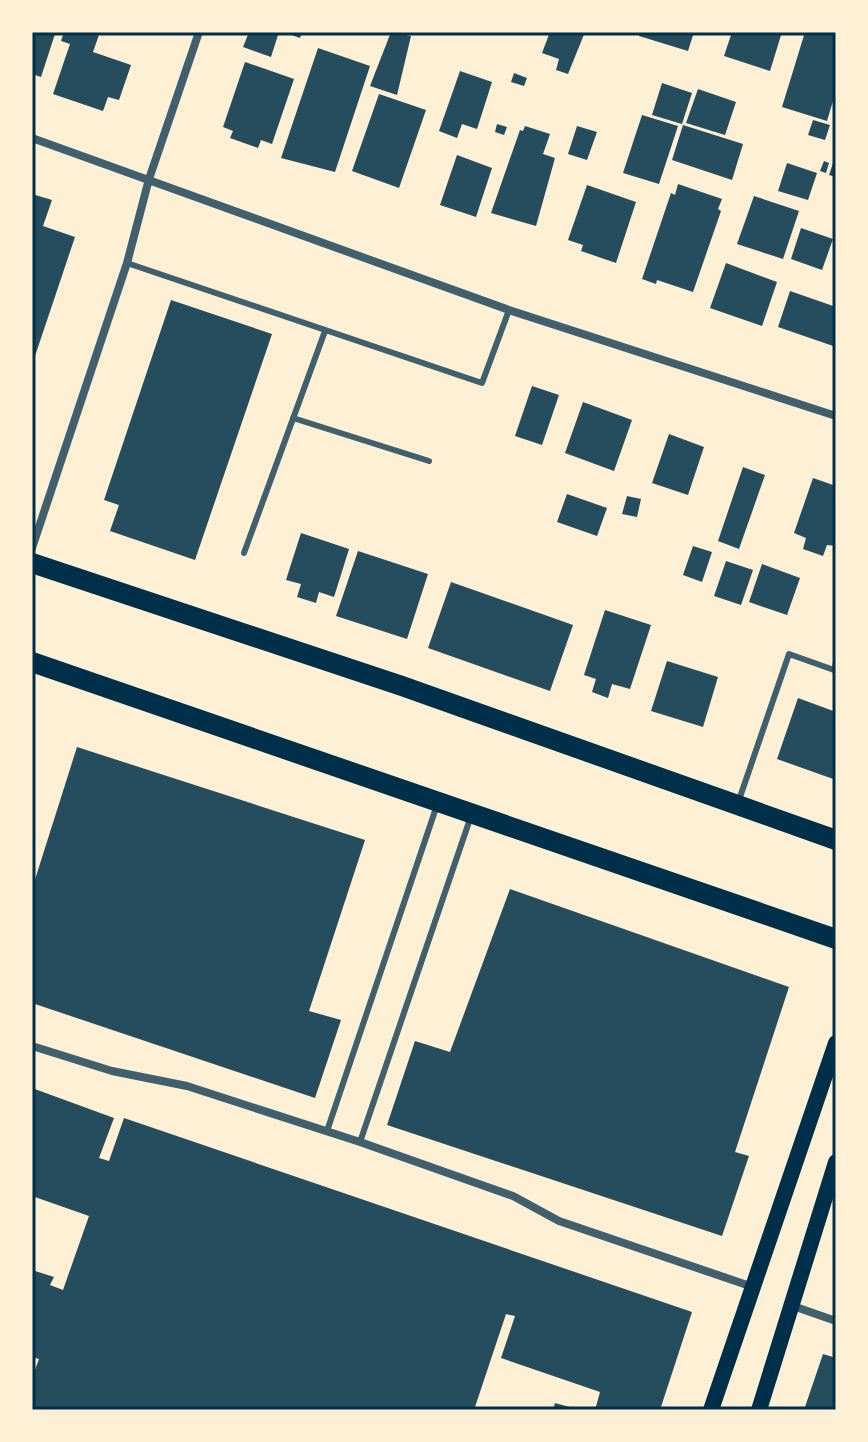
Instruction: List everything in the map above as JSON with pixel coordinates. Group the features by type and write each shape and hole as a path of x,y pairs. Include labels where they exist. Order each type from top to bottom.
{"main road":[{"path":"32,563 737,803 836,840"},
{"path":"32,662 836,939"},
{"path":"711,1410 836,1043"},
{"path":"759,1410 836,1162"}],"street":[{"path":"32,548 127,263 149,179 199,32"},
{"path":"32,138 509,310 836,416"},
{"path":"32,1046 112,1071 187,1086 360,1142 513,1196 559,1221 753,1287"},
{"path":"793,1306 836,1321"}],"lane":[{"path":"127,263 482,383 509,310"},
{"path":"244,553 325,331"},
{"path":"293,418 429,461"},
{"path":"737,803 789,654 834,670 836,663"},
{"path":"327,1131 438,802"},
{"path":"360,1142 472,813"}],"building":[{"path":"33,32 55,34 41,77 32,74"},
{"path":"64,32 100,32 93,52 131,65 119,100 108,97 103,111 53,94 70,44 61,41"},
{"path":"249,32 279,32 271,57 243,47"},
{"path":"283,32 302,32 300,38"},
{"path":"391,32 411,36 397,95 370,86"},
{"path":"550,32 585,32 568,74 556,70 559,59 542,53"},
{"path":"640,32 694,32 688,51 639,36"},
{"path":"732,32 782,32 770,71 724,56"},
{"path":"805,32 836,32 836,91 827,121 782,107"},
{"path":"318,48 370,66 335,172 281,158"},
{"path":"245,62 294,79 272,144 261,140 258,148 230,138 233,131 223,127"},
{"path":"460,71 492,82 477,129 462,124 457,138 439,131"},
{"path":"514,73 527,78 524,86 511,82"},
{"path":"662,83 692,93 682,124 652,115"},
{"path":"698,89 736,102 725,135 686,123"},
{"path":"379,94 426,110 399,188 352,171"},
{"path":"642,115 678,126 659,184 623,173"},
{"path":"813,120 830,125 825,140 808,135"},
{"path":"497,124 507,127 504,135 495,132"},
{"path":"683,125 743,144 732,180 672,160"},
{"path":"525,126 550,134 543,154 555,158 536,226 491,213 520,130 523,131"},
{"path":"577,126 597,132 587,160 568,154"},
{"path":"457,155 492,168 476,217 440,205"},
{"path":"836,157 836,177 829,175"},
{"path":"824,161 829,163 826,173 820,171"},
{"path":"787,163 817,173 808,200 778,191"},
{"path":"678,184 722,199 718,209 721,211 693,292 657,280 656,284 642,279 671,193 675,195"},
{"path":"587,185 636,202 616,263 581,251 583,245 568,240"},
{"path":"32,194 52,200 43,226 75,237 33,362"},
{"path":"754,196 799,211 783,259 737,244"},
{"path":"801,228 833,239 822,270 791,259"},
{"path":"726,263 777,282 762,326 710,308"},
{"path":"790,291 836,307 836,347 778,327"},
{"path":"171,300 272,334 195,560 110,531 119,505 104,500"},
{"path":"532,386 559,395 542,445 515,436"},
{"path":"583,402 632,420 614,471 565,453"},
{"path":"669,434 704,447 688,495 652,483"},
{"path":"743,467 765,475 739,549 718,541"},
{"path":"813,478 836,486 836,546 827,545 823,556 803,549 806,538 794,533"},
{"path":"567,494 607,508 597,536 557,522"},
{"path":"627,496 641,499 637,517 622,514"},
{"path":"301,533 349,549 334,597 319,592 316,603 297,597 301,584 286,580"},
{"path":"693,546 712,552 702,582 683,575"},
{"path":"358,551 428,574 407,639 336,616"},
{"path":"726,561 753,570 741,605 714,596"},
{"path":"762,564 800,578 787,615 749,602"},
{"path":"451,582 573,625 550,691 428,648"},
{"path":"605,610 651,625 630,689 612,684 608,698 592,692 596,679 584,675"},
{"path":"667,661 718,677 703,727 651,711"},
{"path":"798,698 836,712 836,780 777,759"},
{"path":"77,747 365,840 309,1011 341,1020 315,1098 32,1003 32,889"},
{"path":"510,889 789,987 735,1152 749,1156 722,1236 387,1125 415,1041 450,1052"},
{"path":"32,1088 114,1118 99,1158 109,1161 124,1118 692,1312 660,1410 595,1410 600,1392 501,1358 515,1316 506,1314 474,1410 32,1410 32,1378 39,1359 32,1357 32,1270 54,1277 50,1285 63,1290 89,1216 32,1196"},
{"path":"823,1354 836,1358 836,1410 804,1410"},
{"path":"555,1403 577,1409 553,1410"}]}
